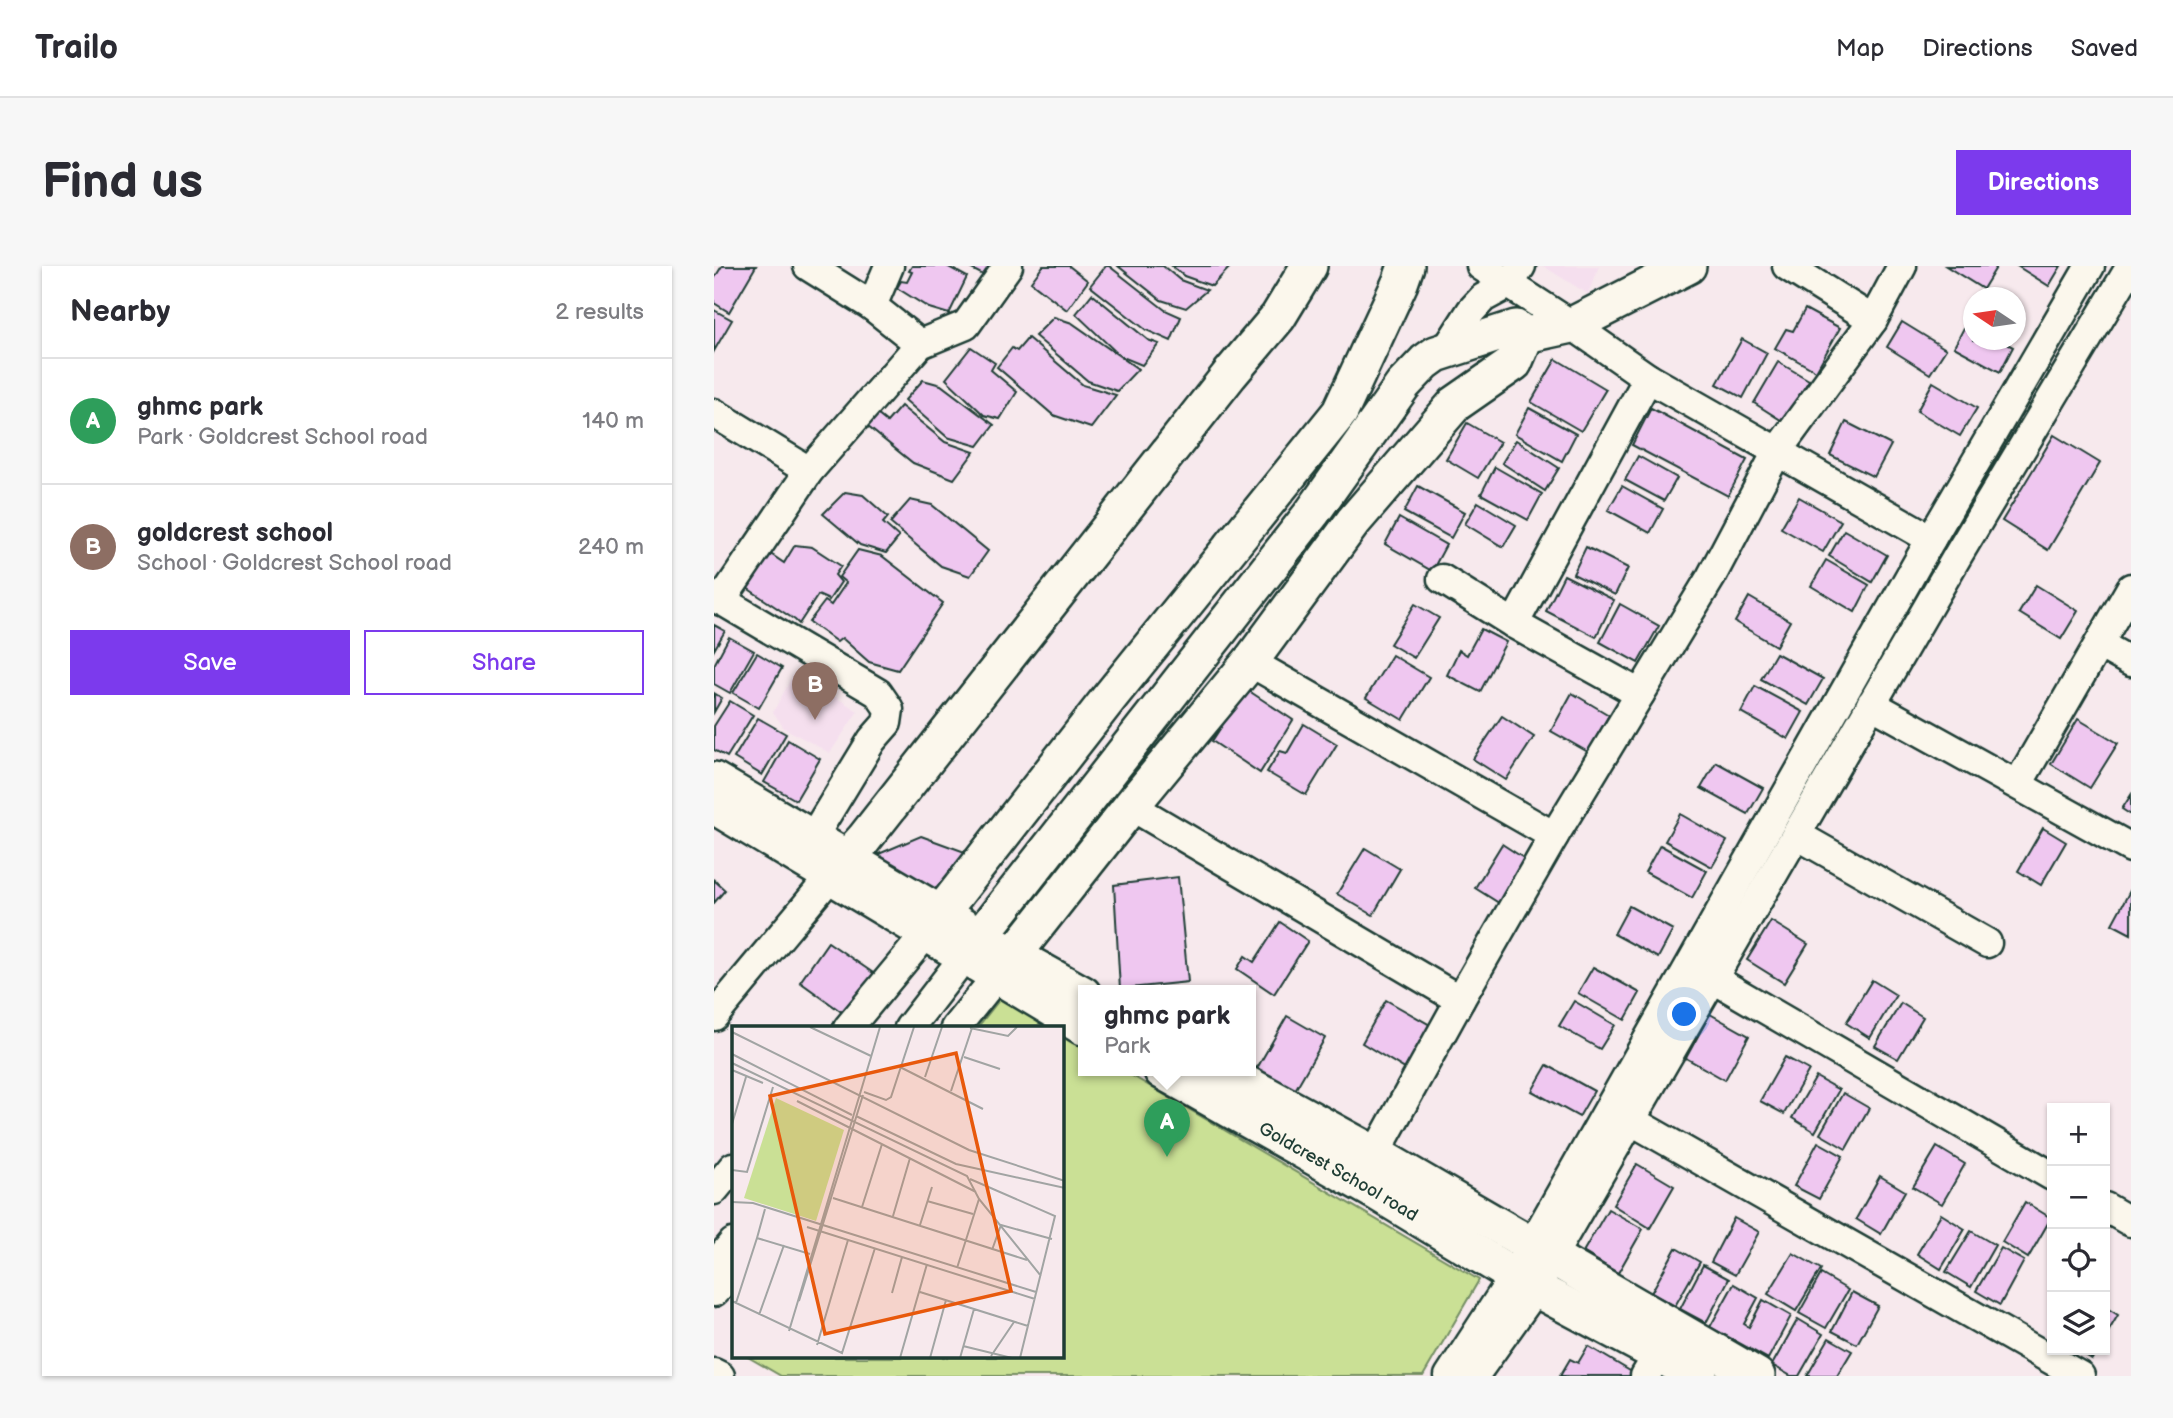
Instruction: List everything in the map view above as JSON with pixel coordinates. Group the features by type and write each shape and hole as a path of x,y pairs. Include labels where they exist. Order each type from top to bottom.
{"street":[{"path":"808,266 872,306 920,344"},
{"path":"872,306 889,266"},
{"path":"813,837 872,740 887,723 889,709 878,693 718,598 809,471 920,344 966,325 1008,266"},
{"path":"714,1016 864,839 1278,317 1309,266"},
{"path":"850,1026 1340,412 1406,266"},
{"path":"1481,266 1515,275 1572,325 1648,377 1931,539"},
{"path":"911,1026 1312,513 1403,385 1425,362 1446,349 1516,328 1526,335 1572,325 1688,266"},
{"path":"1787,266 1872,320"},
{"path":"1375,1154 1554,836 1711,577 1778,450 1872,320 1902,266"},
{"path":"1474,1376 1931,539 2090,266"},
{"path":"1541,1252 1632,1121 1871,704 2131,266"},
{"path":"1446,349 1483,298 1515,275"},
{"path":"957,1026 1130,806 1250,662 1353,522 1455,404 1514,363 1526,335"},
{"path":"1514,624 1648,377"},
{"path":"714,413 809,471"},
{"path":"1442,579 1514,624 1640,694"},
{"path":"2018,784 2131,588"},
{"path":"2099,644 2131,662"},
{"path":"1250,662 1554,836"},
{"path":"1871,704 2131,848"},
{"path":"714,780 813,837 839,867"},
{"path":"714,806 839,867 972,946 1005,966 1078,1023"},
{"path":"1130,806 1460,1000"},
{"path":"1797,835 1987,943"},
{"path":"1005,966 1078,992"},
{"path":"1712,978 2047,1173"},
{"name":"Goldcrest School road","path":"1171,1076 1376,1192 1525,1282 1652,1365 1699,1376"},
{"name":"Goldcrest School road","path":"1232,1076 1375,1154 1757,1376"},
{"path":"1632,1121 2080,1376"},
{"path":"714,1190 732,1168"},
{"path":"2110,1210 2131,1222"},
{"path":"714,1266 732,1243"},
{"path":"714,1292 732,1273"},
{"path":"1449,1376 1525,1282"},
{"path":"714,1373 720,1376"}],"shaded area":[{"path":"1543,266 1599,266 1588,294"},
{"path":"795,672 858,711 830,753 784,728 773,712"}],"green space":[{"path":"1000,999 1047,1026 979,1026"},
{"path":"1064,1036 1078,1044 1078,1076 1132,1076 1479,1280 1423,1376 781,1376 750,1358 1064,1358"}],"building":[{"path":"722,266 756,266 729,312 714,303 714,279"},
{"path":"912,266 947,266 967,277 949,314 929,308 897,288 901,281 907,282"},
{"path":"966,266 991,266 985,276"},
{"path":"1043,266 1069,266 1088,281 1067,310 1031,282"},
{"path":"1106,266 1165,310 1181,317 1171,341 1146,330 1090,286"},
{"path":"1118,266 1163,266 1180,280 1207,290 1186,308 1161,300"},
{"path":"1172,266 1231,266 1212,286 1184,276"},
{"path":"1946,266 1997,266 1984,287 1980,287"},
{"path":"2017,266 2061,266 2049,286"},
{"path":"1092,294 1148,340 1159,344 1142,365 1120,356 1076,314"},
{"path":"1805,309 1840,328 1816,371 1775,348 1786,329 1793,331"},
{"path":"714,310 732,320 714,351"},
{"path":"1054,317 1072,323 1138,369 1117,391 1088,381 1035,336"},
{"path":"1902,322 1946,349 1930,374 1887,347"},
{"path":"1963,330 1963,350 2011,350 2000,372 1954,347"},
{"path":"1028,338 1083,385 1116,395 1091,428 1053,415 997,367 1012,348 1017,351"},
{"path":"1742,339 1767,353 1743,398 1717,384"},
{"path":"971,347 995,363 991,370 1017,392 1000,419 984,415 946,379"},
{"path":"1556,359 1606,389 1581,431 1531,402"},
{"path":"1778,362 1809,380 1784,422 1754,403"},
{"path":"923,380 941,385 994,425 978,446 947,437 905,400"},
{"path":"1933,382 1977,408 1960,436 1917,411"},
{"path":"901,406 945,442 974,452 954,479 913,463 867,426 877,414 887,422"},
{"path":"1529,408 1576,434 1562,461 1515,434"},
{"path":"1651,408 1747,460 1728,496 1632,445"},
{"path":"1846,422 1891,445 1874,477 1830,455"},
{"path":"1467,423 1500,442 1478,478 1446,459"},
{"path":"2054,435 2100,463 2048,550 2002,521"},
{"path":"1516,440 1559,468 1545,491 1502,463"},
{"path":"1638,456 1677,478 1664,501 1625,480"},
{"path":"1495,467 1542,494 1528,520 1481,494"},
{"path":"1418,486 1465,512 1451,538 1404,512"},
{"path":"1622,486 1663,509 1650,533 1608,510"},
{"path":"845,492 863,495 888,517 883,523 899,537 886,553 860,545 823,514"},
{"path":"1799,497 1841,521 1823,552 1781,528"},
{"path":"910,500 932,505 988,551 970,576 941,566 890,523"},
{"path":"1478,502 1516,525 1503,547 1465,524"},
{"path":"1399,518 1446,545 1432,571 1385,544"},
{"path":"1844,530 1887,555 1872,582 1829,556"},
{"path":"795,545 812,547 841,566 835,575 841,582 829,600 818,595 799,624 747,588 769,553 784,563"},
{"path":"1586,547 1628,568 1615,595 1573,574"},
{"path":"858,550 882,556 943,603 898,670 869,662 842,638 837,642 809,622 825,601 831,605 846,583 839,577"},
{"path":"1826,560 1869,585 1855,612 1811,586"},
{"path":"1564,575 1614,600 1596,637 1546,611"},
{"path":"2036,585 2078,611 2061,639 2019,613"},
{"path":"1749,597 1790,621 1776,646 1735,622"},
{"path":"1415,604 1439,618 1414,658 1390,644"},
{"path":"1620,604 1659,626 1638,663 1600,642"},
{"path":"714,625 725,631 714,650"},
{"path":"1481,629 1506,642 1480,692 1447,675 1459,650 1467,655"},
{"path":"729,637 754,651 730,693 714,684 714,665"},
{"path":"757,653 782,668 759,708 733,693"},
{"path":"1776,653 1823,679 1808,705 1761,679"},
{"path":"1392,655 1429,677 1403,720 1366,698"},
{"path":"1755,686 1803,712 1788,739 1741,712"},
{"path":"1246,689 1293,720 1260,773 1212,741"},
{"path":"714,693 722,698 714,712"},
{"path":"1572,693 1609,715 1588,752 1551,731"},
{"path":"730,701 753,715 727,757 714,750 714,726"},
{"path":"1502,716 1534,737 1506,780 1473,759"},
{"path":"758,718 786,734 762,775 734,758"},
{"path":"2078,719 2118,743 2090,788 2051,764"},
{"path":"1304,724 1337,744 1306,795 1267,772 1280,751 1287,753"},
{"path":"788,740 820,759 796,800 764,782"},
{"path":"1716,762 1763,788 1748,814 1701,788"},
{"path":"2131,795 2131,815 2122,809"},
{"path":"1680,814 1727,841 1712,867 1665,841"},
{"path":"2043,828 2066,842 2041,885 2018,871"},
{"path":"921,836 962,851 973,852 937,896 874,856"},
{"path":"1502,844 1525,859 1499,903 1475,888"},
{"path":"1660,845 1707,871 1692,898 1645,872"},
{"path":"1365,848 1400,869 1373,915 1337,894"},
{"path":"1178,877 1188,982 1120,985 1114,885"},
{"path":"714,880 725,890 714,903"},
{"path":"2131,889 2131,934 2112,924"},
{"path":"1629,906 1673,930 1658,958 1614,934"},
{"path":"1771,921 1808,944 1784,983 1747,960"},
{"path":"1280,922 1308,941 1274,994 1237,969 1245,956 1254,962"},
{"path":"828,942 879,977 850,1018 800,982"},
{"path":"1593,967 1640,993 1625,1020 1578,993"},
{"path":"1872,980 1896,995 1870,1038 1846,1023"},
{"path":"1386,1000 1430,1025 1405,1069 1362,1043"},
{"path":"1574,1001 1615,1025 1600,1049 1559,1026"},
{"path":"1901,1003 1923,1017 1898,1059 1875,1046"},
{"path":"1710,1014 1749,1036 1725,1080 1686,1058"},
{"path":"1287,1016 1325,1038 1294,1092 1256,1070"},
{"path":"1785,1057 1809,1070 1784,1114 1760,1101"},
{"path":"1547,1065 1594,1091 1579,1117 1532,1091"},
{"path":"1816,1077 1839,1090 1815,1132 1792,1118"},
{"path":"1843,1093 1869,1108 1846,1149 1820,1134"},
{"path":"1818,1142 1843,1156 1819,1199 1794,1186"},
{"path":"1937,1147 1965,1164 1942,1204 1913,1187"},
{"path":"1637,1164 1674,1186 1650,1228 1613,1205"},
{"path":"1880,1176 1905,1191 1881,1234 1856,1219"},
{"path":"2025,1202 2047,1216 2047,1225 2028,1258 2002,1242"},
{"path":"1608,1209 1643,1229 1618,1273 1583,1252"},
{"path":"1941,1214 1965,1229 1941,1269 1917,1254"},
{"path":"1734,1218 1759,1232 1735,1275 1711,1262"},
{"path":"1971,1231 1995,1245 1971,1287 1946,1272"},
{"path":"1676,1248 1700,1262 1675,1306 1651,1293"},
{"path":"2001,1248 2024,1261 2000,1305 1976,1291"},
{"path":"1793,1253 1821,1269 1796,1311 1768,1294"},
{"path":"1703,1265 1729,1279 1706,1323 1680,1309"},
{"path":"1821,1274 1848,1290 1826,1328 1799,1313"},
{"path":"1734,1284 1758,1298 1744,1324 1749,1327 1763,1300 1791,1316 1768,1359 1710,1327"},
{"path":"1852,1292 1878,1306 1857,1344 1832,1331"},
{"path":"2110,1310 2118,1315 2110,1329"},
{"path":"1798,1319 1823,1334 1799,1376 1791,1376 1772,1365"},
{"path":"1829,1338 1852,1351 1837,1376 1807,1376"},
{"path":"1588,1346 1635,1374 1560,1376 1570,1359 1578,1363"}],"place":[{"name":"goldcrest school","path":"815,720"},
{"name":"ghmc park","path":"1167,1157"}]}
